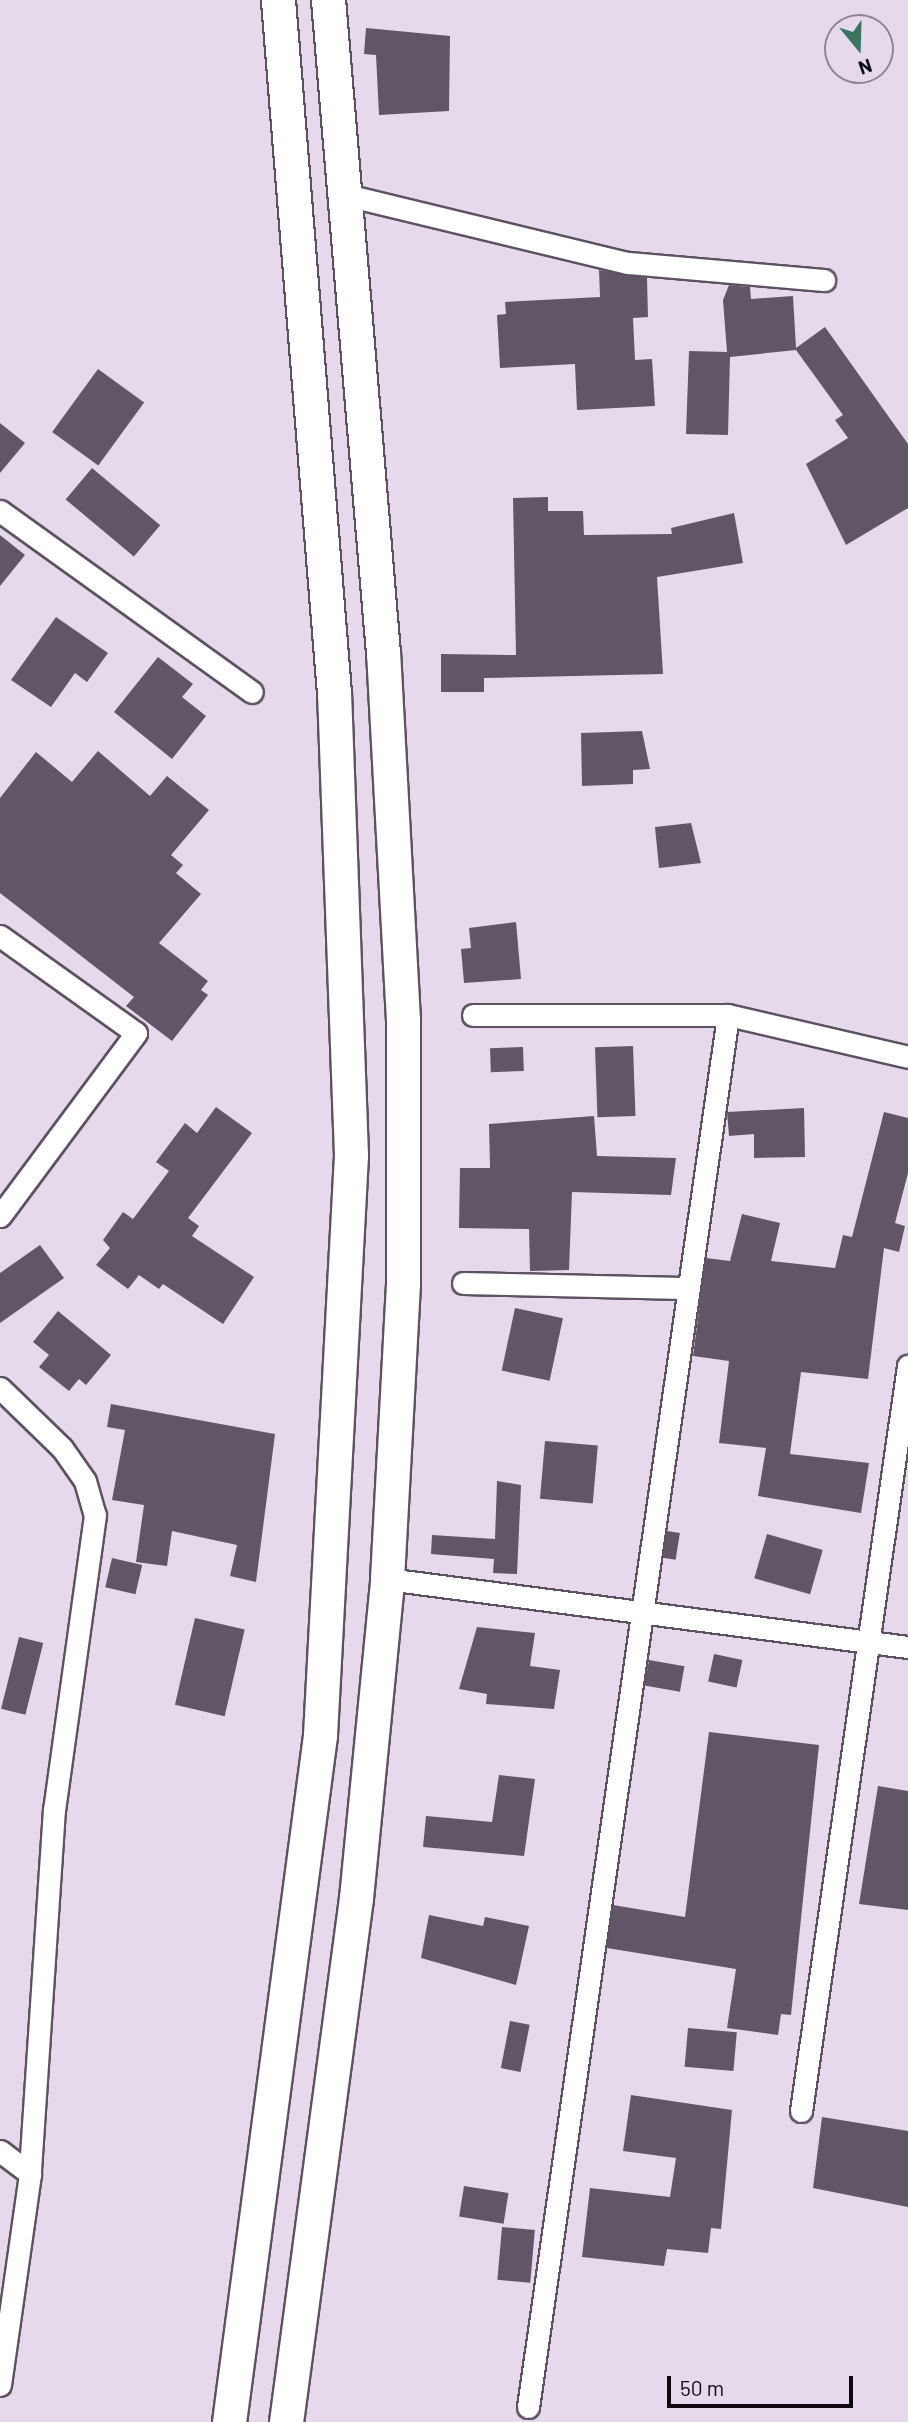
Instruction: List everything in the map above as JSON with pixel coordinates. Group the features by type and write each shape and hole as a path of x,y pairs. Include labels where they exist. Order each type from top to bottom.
{"main road":[{"path":"229,2422 320,1735 351,1155 334,693 278,0"},
{"path":"286,2422 356,1898 387,1578 403,1282 403,1020 383,653 328,0"}],"street":[{"path":"346,195 628,263 824,280"},
{"path":"0,511 252,692"},
{"path":"0,936 136,1033 0,1216"},
{"path":"473,1015 728,1015 908,1057"},
{"path":"528,2407 684,1288 728,1015"},
{"path":"463,1283 684,1288"},
{"path":"801,2110 908,1366"},
{"path":"0,1388 62,1448 85,1481 94,1515 54,1809 30,2174 0,2385"},
{"path":"387,1578 908,1647"},
{"path":"0,2151 30,2174"}],"building":[{"path":"366,28 450,36 449,111 379,115 376,55 364,54"},
{"path":"599,270 647,278 648,317 633,318 635,360 652,359 655,406 577,410 575,364 500,368 497,315 506,314 505,302 600,297"},
{"path":"729,285 750,287 751,299 793,296 796,348 825,327 908,444 908,508 846,545 806,464 848,438 835,420 843,415 796,350 730,357 728,435 686,434 689,351 727,352 723,300"},
{"path":"98,369 144,403 98,466 52,432"},
{"path":"0,423 25,443 0,473"},
{"path":"92,468 160,525 134,557 66,499"},
{"path":"548,497 548,511 583,511 584,535 672,534 671,528 734,513 743,563 657,577 663,674 484,678 484,692 441,692 441,654 516,655 513,498"},
{"path":"0,535 25,555 0,586"},
{"path":"56,617 108,653 87,682 75,673 51,707 11,680"},
{"path":"158,657 193,684 182,697 206,716 172,759 114,712"},
{"path":"642,731 650,769 633,770 633,784 582,786 581,733"},
{"path":"98,751 150,796 167,776 209,810 171,855 183,865 176,873 201,894 159,943 208,981 201,990 208,995 172,1041 126,1006 134,997 0,893 0,798 36,752 72,782"},
{"path":"691,823 701,863 659,868 655,827"},
{"path":"516,922 521,979 464,983 461,949 471,948 469,928"},
{"path":"633,1046 635,1116 597,1117 595,1047"},
{"path":"523,1047 524,1071 491,1072 490,1048"},
{"path":"216,1107 252,1133 188,1218 199,1226 192,1236 254,1277 223,1324 163,1284 159,1289 139,1275 128,1289 96,1265 110,1248 103,1240 123,1212 133,1219 169,1171 156,1162 185,1123 197,1133"},
{"path":"804,1108 805,1157 754,1158 754,1134 729,1136 727,1112"},
{"path":"884,1112 908,1118 908,1173 895,1223 905,1226 899,1252 884,1248 868,1379 801,1372 790,1454 869,1463 861,1513 758,1496 766,1448 719,1443 729,1361 693,1356 706,1258 730,1261 742,1214 780,1223 771,1261 835,1268 843,1235 852,1237"},
{"path":"594,1116 597,1156 676,1158 671,1195 572,1192 569,1270 530,1271 529,1229 459,1228 460,1168 490,1168 489,1124"},
{"path":"40,1245 64,1278 0,1323 0,1273"},
{"path":"515,1308 563,1318 550,1381 502,1371"},
{"path":"58,1311 111,1355 86,1385 79,1379 69,1391 39,1367 49,1355 33,1342"},
{"path":"111,1404 275,1434 256,1582 230,1576 237,1545 172,1531 167,1566 136,1562 144,1505 112,1500 125,1430 107,1427"},
{"path":"545,1441 598,1446 593,1503 540,1499"},
{"path":"497,1481 521,1485 517,1574 493,1573 494,1559 431,1554 432,1535 495,1539"},
{"path":"667,1531 680,1533 676,1560 663,1558"},
{"path":"767,1534 823,1550 810,1594 754,1578"},
{"path":"112,1558 142,1565 135,1594 105,1587"},
{"path":"195,1618 245,1629 225,1716 175,1705"},
{"path":"477,1627 535,1633 530,1666 560,1670 554,1709 486,1704 487,1694 459,1689"},
{"path":"19,1637 43,1643 25,1715 1,1709"},
{"path":"714,1654 742,1660 737,1687 708,1681"},
{"path":"649,1660 684,1666 680,1692 644,1686"},
{"path":"709,1732 819,1745 791,2015 781,2014 778,2035 727,2028 736,1969 607,1948 613,1905 685,1917"},
{"path":"499,1775 535,1779 524,1856 423,1847 426,1816 492,1822"},
{"path":"878,1786 908,1791 908,1910 859,1904"},
{"path":"429,1915 483,1926 485,1917 529,1926 516,1985 421,1958"},
{"path":"510,2021 530,2025 520,2072 501,2068"},
{"path":"688,2028 737,2032 733,2071 685,2067"},
{"path":"631,2095 732,2110 721,2229 711,2228 708,2253 667,2249 664,2266 582,2257 590,2188 670,2197 676,2158 623,2151"},
{"path":"822,2117 908,2131 908,2207 813,2188"},
{"path":"464,2186 508,2193 504,2224 459,2217"},
{"path":"502,2227 535,2230 530,2283 497,2280"}]}
